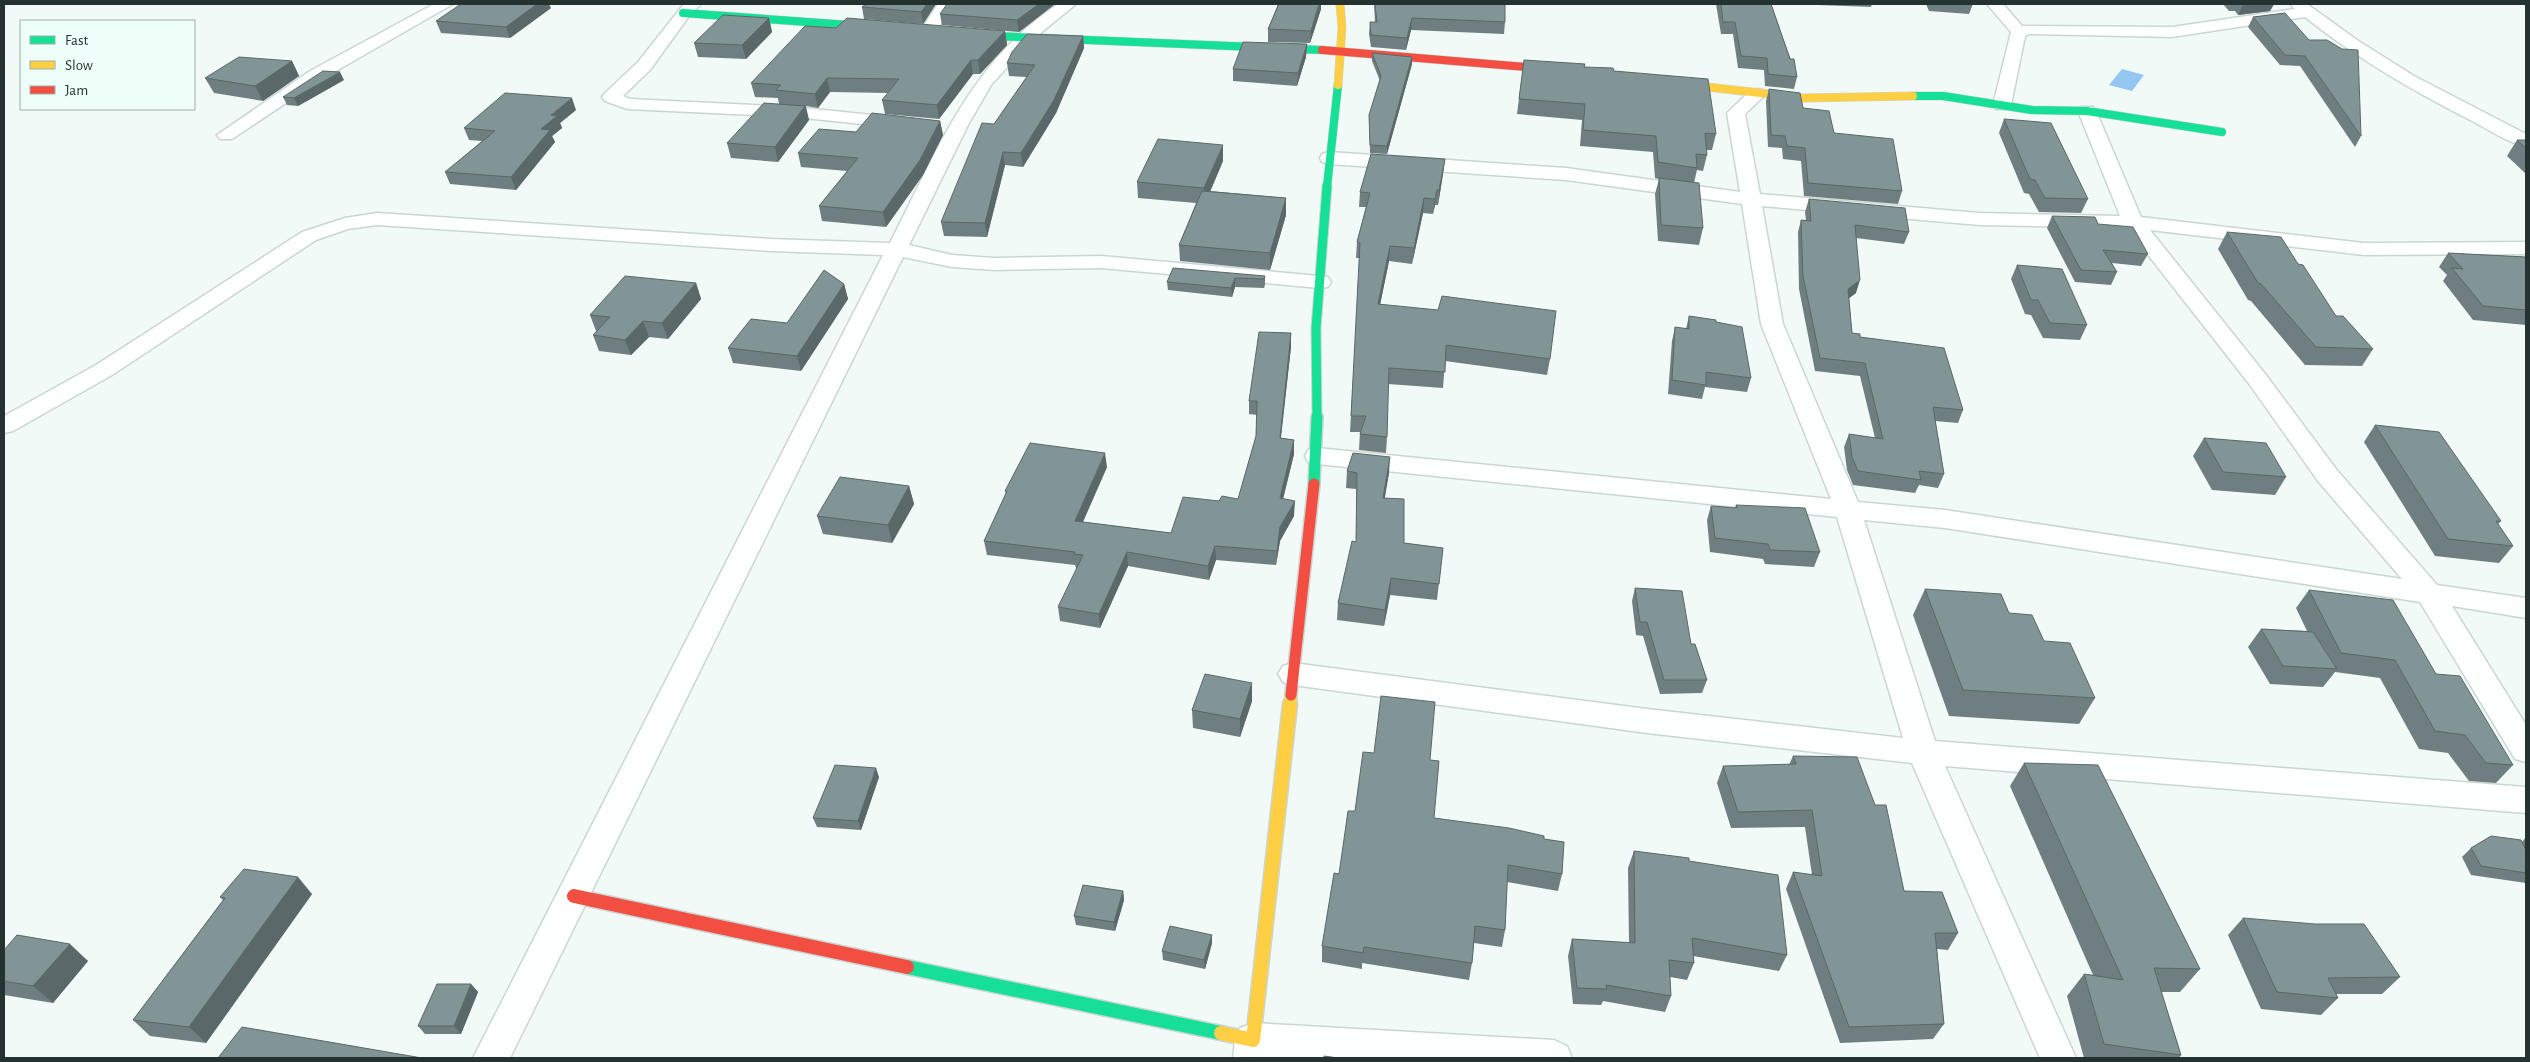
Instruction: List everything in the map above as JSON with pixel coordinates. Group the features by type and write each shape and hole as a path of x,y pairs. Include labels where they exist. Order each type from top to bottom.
{"street":[{"path":"226,135 316,75 445,4"},
{"path":"927,31 946,4"},
{"path":"491,1058 898,249 950,125 988,76 1023,39 1046,18 1068,4"},
{"path":"1252,1049 1317,456 1316,329 1329,158 1340,62 1339,51 1342,27 1340,4"},
{"path":"1995,4 2019,32"},
{"path":"2019,32 2029,29 2172,32 2303,8 2366,56 2467,112 2526,140"},
{"path":"888,28 688,9 644,66 611,97 627,104 795,112 921,125"},
{"path":"2002,106 2019,32"},
{"path":"956,34 1023,39 1339,51 1571,71"},
{"path":"1659,82 1757,94 1829,99 1880,94 1943,96 2032,110 2087,110 2222,132"},
{"path":"1757,94 1736,113 1749,199 1772,324 1848,509 1924,752 2058,1058"},
{"path":"2087,110 2133,222 2258,380 2327,475 2429,593 2526,750"},
{"path":"1329,158 1566,174 1749,199 1980,219 2133,222 2364,249 2526,248"},
{"path":"4,426 104,370 309,236 345,224 377,220 771,245 898,249 952,261 994,264 1101,262 1320,282"},
{"path":"1317,456 1946,519 2526,608"},
{"path":"1293,674 1647,721 1924,752 2526,800"},
{"path":"574,896 1252,1049 1554,1058"}],"water":[{"path":"2122,69 2144,75 2132,91 2109,85"}],"building":[{"path":"461,4 537,4 506,27 436,21"},
{"path":"866,4 927,4 921,12 862,7"},
{"path":"947,4 1039,4 1017,20 940,14"},
{"path":"1279,4 1319,4 1311,31 1268,29"},
{"path":"1375,4 1505,4 1505,22 1412,18 1407,38 1371,35 1370,22 1377,22"},
{"path":"1721,4 1771,4 1790,59 1794,59 1797,77 1768,74 1767,58 1741,56 1735,22 1723,22"},
{"path":"2285,13 2309,40 2327,40 2342,49 2358,50 2361,136 2305,56 2285,55 2253,17"},
{"path":"723,15 769,18 742,45 694,43"},
{"path":"847,18 1005,31 978,60 971,60 937,105 882,100 899,79 827,78 815,94 776,90 781,85 751,83 805,26 836,28"},
{"path":"1027,34 1083,36 1054,100 1021,153 1003,152 985,223 941,222 982,123 994,124 1035,65 1007,63 1012,52"},
{"path":"1243,42 1307,44 1298,73 1233,69"},
{"path":"1372,53 1412,57 1387,146 1370,145 1369,115 1381,76"},
{"path":"239,57 292,61 255,86 205,78"},
{"path":"1524,60 1585,64 1584,67 1613,68 1614,71 1708,79 1716,134 1705,133 1707,155 1696,154 1697,168 1658,162 1656,136 1583,130 1585,104 1519,99"},
{"path":"323,71 340,72 294,98 283,97"},
{"path":"1769,89 1800,93 1803,108 1829,111 1834,133 1893,139 1902,191 1808,183 1805,148 1787,146 1785,136 1771,135"},
{"path":"505,93 572,98 551,115 557,116 541,129 550,130 511,177 445,172 495,131 464,128"},
{"path":"764,103 805,106 775,147 727,143"},
{"path":"872,113 940,121 920,160 883,212 819,206 858,158 798,153 819,129 856,132"},
{"path":"2004,119 2051,123 2088,199 2045,198 2035,180 2030,179"},
{"path":"1158,139 1223,145 1204,188 1137,182"},
{"path":"2517,140 2526,140 2526,148"},
{"path":"1371,154 1445,159 1439,190 1437,190 1435,199 1424,198 1414,248 1390,246 1378,304 1438,310 1442,296 1556,311 1550,359 1446,345 1445,372 1389,368 1387,437 1360,434 1366,416 1351,416 1360,243 1357,242 1370,193 1360,192"},
{"path":"1659,178 1699,183 1703,228 1661,225"},
{"path":"1202,191 1286,198 1270,253 1179,245"},
{"path":"1809,199 1905,208 1909,232 1855,225 1860,280 1848,289 1852,333 1860,334 1860,337 1944,348 1963,410 1933,407 1944,474 1919,471 1921,480 1858,471 1852,457 1849,434 1883,439 1865,363 1820,358 1803,276 1801,220 1811,221"},
{"path":"2052,216 2095,217 2098,224 2133,227 2148,254 2103,250 2117,272 2081,270"},
{"path":"2227,232 2281,237 2298,264 2303,265 2336,316 2343,316 2373,349 2316,347 2261,284 2258,283"},
{"path":"2448,253 2526,257 2526,310 2483,306 2452,268 2463,269"},
{"path":"2017,265 2062,269 2087,325 2050,323 2038,300 2031,300"},
{"path":"1173,268 1265,276 1264,279 1235,278 1231,288 1167,282"},
{"path":"824,270 844,284 797,356 728,348 751,319 787,323"},
{"path":"625,276 696,283 662,323 643,321 625,340 593,335 610,317 590,315"},
{"path":"1689,316 1716,320 1716,322 1742,327 1751,378 1706,372 1706,385 1672,380 1675,327 1689,329"},
{"path":"1259,332 1291,333 1280,438 1294,440 1280,498 1295,501 1280,527 1277,551 1215,546 1208,566 1127,552 1099,614 1058,607 1083,555 1074,554 1075,552 984,541 1007,491 1005,491 1030,443 1105,453 1075,521 1171,533 1183,497 1219,501 1222,496 1238,499 1256,436 1257,401 1249,401"},
{"path":"2375,425 2439,432 2501,521 2496,521 2513,546 2448,539"},
{"path":"2204,438 2266,443 2286,477 2223,472"},
{"path":"1353,453 1390,457 1383,498 1404,499 1404,543 1443,548 1439,584 1391,578 1385,610 1338,603 1352,541 1356,542 1357,473 1347,471"},
{"path":"840,477 909,486 888,525 817,516"},
{"path":"1736,505 1805,508 1820,552 1770,550 1768,544 1715,538 1711,506 1737,508"},
{"path":"1635,588 1682,591 1691,644 1695,644 1707,680 1664,680 1647,622 1640,622"},
{"path":"1925,589 2001,594 2009,613 2032,615 2044,641 2070,643 2095,698 1963,690"},
{"path":"2309,590 2393,600 2436,674 2460,676 2513,765 2486,763 2465,735 2435,731 2395,660 2341,653"},
{"path":"2261,629 2313,632 2337,669 2283,666"},
{"path":"1205,674 1252,683 1240,719 1192,710"},
{"path":"1381,696 1435,702 1430,760 1439,761 1434,818 1509,828 1544,836 1544,839 1564,842 1562,874 1508,865 1505,930 1475,926 1472,963 1364,947 1363,953 1322,946 1334,873 1339,874 1348,811 1355,811 1363,752 1374,753"},
{"path":"1793,756 1857,757 1875,805 1886,805 1904,891 1942,892 1958,933 1935,933 1944,1024 1849,1027 1793,872 1822,876 1812,810 1738,812 1723,766 1796,764"},
{"path":"2024,763 2098,765 2200,969 2154,968 2181,1055 2104,1044 2084,974 2123,980"},
{"path":"835,765 876,768 858,821 813,818"},
{"path":"2491,836 2521,840 2526,850 2526,873 2481,866 2471,848"},
{"path":"1634,851 1689,858 1689,861 1778,875 1787,955 1692,938 1694,963 1669,960 1671,996 1606,985 1607,989 1577,988 1572,939 1635,943"},
{"path":"244,869 298,877 189,1027 133,1020 225,898 220,897"},
{"path":"1083,885 1123,891 1114,922 1074,916"},
{"path":"2243,918 2315,924 2364,924 2400,977 2328,978 2338,998 2277,992"},
{"path":"1170,926 1212,935 1204,960 1162,951"},
{"path":"17,935 70,944 33,986 4,981 4,950"},
{"path":"437,984 471,984 454,1026 418,1026"},
{"path":"242,1027 422,1058 218,1058"}],"traffic: fast":[{"path":"683,13 877,27"},
{"path":"970,35 1322,50"},
{"path":"1314,484 1317,445 1317,297 1338,85"},
{"path":"1913,96 1943,96 2032,110 2087,111 2222,132"},
{"path":"907,967 1221,1033"}],"traffic: slow":[{"path":"1338,85 1342,27 1340,4"},
{"path":"1673,83 1803,98 1913,96"},
{"path":"1221,1033 1253,1040 1291,695"}],"traffic: jam":[{"path":"1322,50 1561,70"},
{"path":"1291,695 1314,484"},
{"path":"574,896 907,967"}]}
